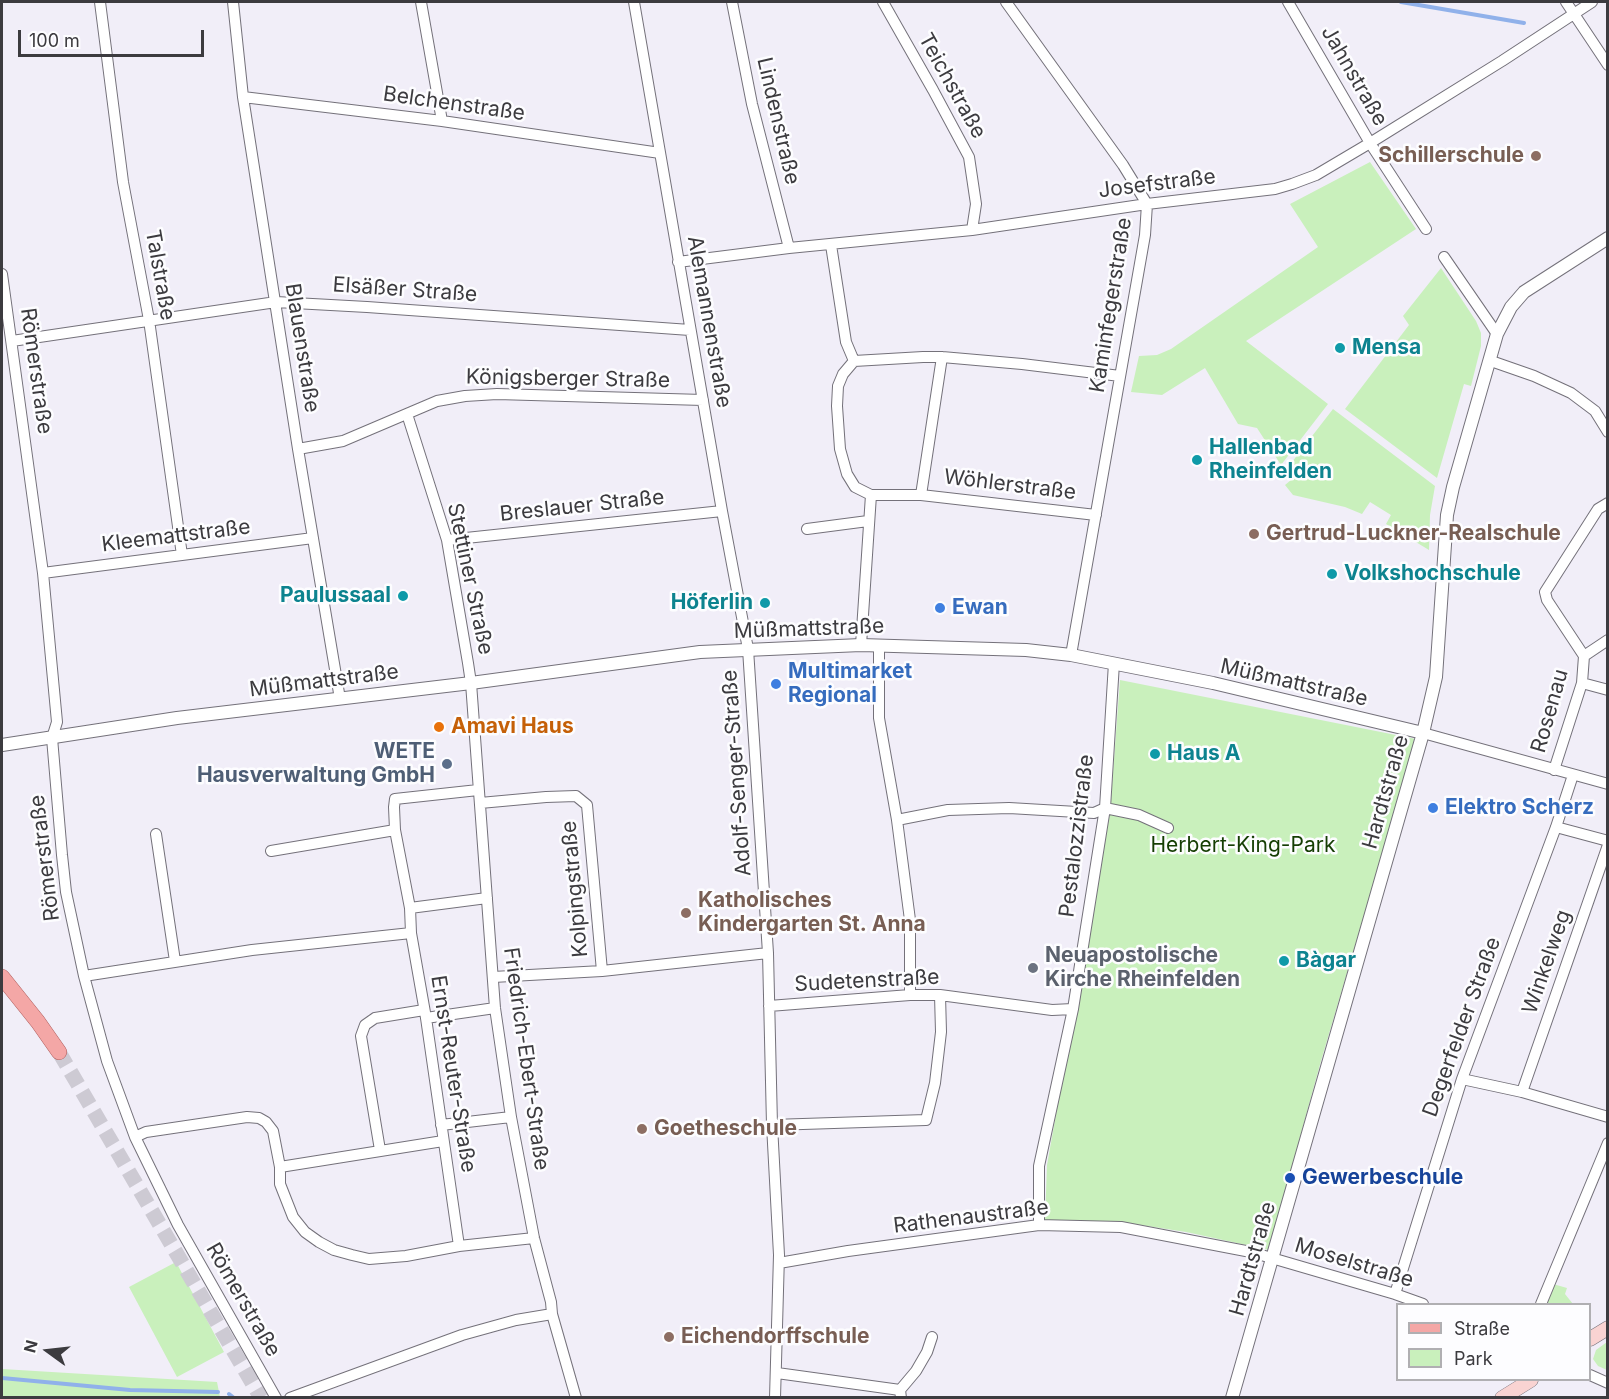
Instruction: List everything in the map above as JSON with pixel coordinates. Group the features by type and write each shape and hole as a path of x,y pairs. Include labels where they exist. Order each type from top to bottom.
{"main road":[{"path":"2,976 59,1052"},
{"path":"1591,1338 1608,1328"},
{"path":"1502,1398 1519,1384"}],"street":[{"name":"Talstraße","path":"100,2 123,182 148,320 182,555"},
{"name":"Blauenstraße","path":"232,2 243,98 340,699"},
{"path":"421,2 442,122"},
{"name":"Alemannenstraße","path":"634,2 748,649"},
{"name":"Lindenstraße","path":"732,2 752,104 789,248"},
{"name":"Teichstraße","path":"883,2 969,157 976,204 972,230"},
{"name":"Kaminfegerstraße","path":"1006,2 1123,165 1147,204 1145,236 1071,655"},
{"name":"Jahnstraße","path":"1288,2 1370,143 1426,230"},
{"path":"1566,2 1608,65"},
{"name":"Josefstraße","path":"678,261 972,230 1284,186 1316,175 1370,143 1592,2"},
{"name":"Belchenstraße","path":"243,98 442,122 660,153"},
{"name":"Hardtstraße","path":"1232,1398 1274,1259 1423,734 1436,677 1447,515 1497,334 1510,307 1524,292 1608,238"},
{"path":"831,245 846,342 854,361"},
{"path":"1444,257 1497,334"},
{"name":"Römerstraße","path":"2,274 44,573 57,722 52,738 66,892 84,976 107,1061 135,1137 178,1225 276,1398"},
{"name":"Elsäßer Straße","path":"12,341 276,302 690,330"},
{"path":"861,645 871,495 855,487 847,474 840,449 837,406 838,386 843,374 854,361 942,357 1120,376"},
{"name":"Wöhlerstraße","path":"921,495 942,357"},
{"path":"1491,361 1534,376 1571,393 1595,411 1608,432"},
{"name":"Königsberger Straße","path":"298,449 343,441 437,401 465,396 487,394 703,400"},
{"name":"Stettiner Straße","path":"407,414 447,540 471,683"},
{"name":"Wöhlerstraße","path":"871,495 921,495 1096,515"},
{"path":"1584,656 1547,600 1545,592 1598,508 1608,503"},
{"name":"Breslauer Straße","path":"447,540 722,511"},
{"path":"807,529 868,521"},
{"name":"Kleemattstraße","path":"44,573 313,538"},
{"name":"Rosenau","path":"1554,770 1582,683 1584,656 1608,640"},
{"path":"879,645 879,718 897,820 910,920 910,995"},
{"name":"Müßmattstraße","path":"2,745 177,718 471,683 700,652 879,645 1026,650 1114,663 1213,683 1423,734 1608,784"},
{"name":"Adolf-Senger-Straße","path":"748,649 768,953 772,1125 779,1263 775,1398"},
{"name":"Pestalozzistraße","path":"1040,1225 1039,1166 1073,1009 1105,808 1114,663"},
{"name":"Friedrich-Ebert-Straße","path":"471,683 495,1008 511,1117 534,1238 552,1314 576,1398"},
{"path":"1582,683 1608,690"},
{"name":"Degerfelder Straße","path":"1395,1294 1462,1079 1556,827 1573,775"},
{"name":"Ernst-Reuter-Straße","path":"459,1246 411,933 410,908 395,830 395,799 478,790"},
{"name":"Kolpingstraße","path":"480,803 546,796 576,796 587,805 602,971"},
{"path":"897,820 948,810 1009,808 1094,813 1105,808 1139,815 1168,828"},
{"name":"Winkelweg","path":"1522,1092 1608,843 1556,827"},
{"path":"272,851 395,830"},
{"path":"156,834 175,961"},
{"path":"410,908 487,898"},
{"path":"84,976 252,950 411,933"},
{"path":"493,977 602,971 768,953"},
{"name":"Sudetenstraße","path":"769,1006 910,995 940,995 1052,1010 1073,1009"},
{"path":"772,1125 926,1120 935,1083 940,1032 940,995"},
{"path":"380,1150 361,1036 365,1025 375,1018 495,1008"},
{"path":"1462,1079 1522,1092 1608,1117"},
{"path":"441,1125 511,1117"},
{"path":"135,1137 146,1132 235,1119 259,1118 267,1122 273,1131 280,1167 280,1184 293,1217 305,1232 334,1250 369,1259 534,1238"},
{"path":"280,1167 443,1140"},
{"path":"1542,1303 1608,1143"},
{"name":"Rathenaustraße","path":"779,1263 848,1251 1040,1225 1121,1227 1251,1252 1274,1259"},
{"name":"Moselstraße","path":"1274,1259 1395,1294 1418,1303"},
{"path":"290,1398 462,1335 516,1320 552,1314"},
{"path":"777,1373 901,1394 927,1352 932,1337"},
{"path":"1591,1375 1608,1383"}],"green space":[{"path":"1370,162 1416,229 1246,341 1328,404 1281,465 1257,428 1238,424 1205,368 1162,395 1131,392 1139,356 1157,355 1171,349 1318,247 1290,204"},
{"path":"1441,268 1476,321 1481,333 1481,346 1471,386 1464,384 1437,478 1345,409 1409,325 1403,316"},
{"path":"1333,409 1435,486 1430,515 1429,550 1386,524 1391,515 1370,502 1362,514 1345,507 1293,495 1285,485 1291,480 1285,471"},
{"name":"Herbert-King-Park","path":"1120,680 1416,739 1321,1061 1269,1250 1186,1232 1121,1222 1045,1220 1047,1165 1063,1075 1078,1009 1110,812"},
{"path":"176,1262 224,1352 177,1377 129,1287"},
{"path":"1553,1284 1567,1288 1565,1294 1572,1303 1547,1303"},
{"path":"1607,1342 1607,1370 1598,1366 1593,1359 1596,1350"},
{"path":"2,1369 217,1382 220,1397 2,1397"}],"waterway":[{"path":"1401,2 1524,23"},
{"path":"2,1378 130,1390 218,1392"},
{"path":"229,1394 234,1398"}],"tunnel":[{"path":"59,1052 261,1398"}],"place":[{"name":"Schillerschule","path":"1536,156"},
{"name":"Mensa","path":"1340,348"},
{"name":"Hallenbad Rheinfelden","path":"1197,460"},
{"name":"Gertrud-Luckner-Realschule","path":"1254,534"},
{"name":"Volkshochschule","path":"1332,574"},
{"name":"Paulussaal","path":"403,596"},
{"name":"Höferlin","path":"765,603"},
{"name":"Ewan","path":"940,608"},
{"name":"Multimarket Regional","path":"776,684"},
{"name":"Amavi Haus","path":"439,727"},
{"name":"Haus A","path":"1155,754"},
{"name":"WETE Hausverwaltung GmbH","path":"447,764"},
{"name":"Elektro Scherz","path":"1433,808"},
{"name":"Katholisches Kindergarten St. Anna","path":"686,913"},
{"name":"Bàgar","path":"1284,961"},
{"name":"Neuapostolische Kirche Rheinfelden","path":"1033,968"},
{"name":"Goetheschule","path":"642,1129"},
{"name":"Gewerbeschule","path":"1290,1178"},
{"name":"Eichendorffschule","path":"669,1337"}]}
